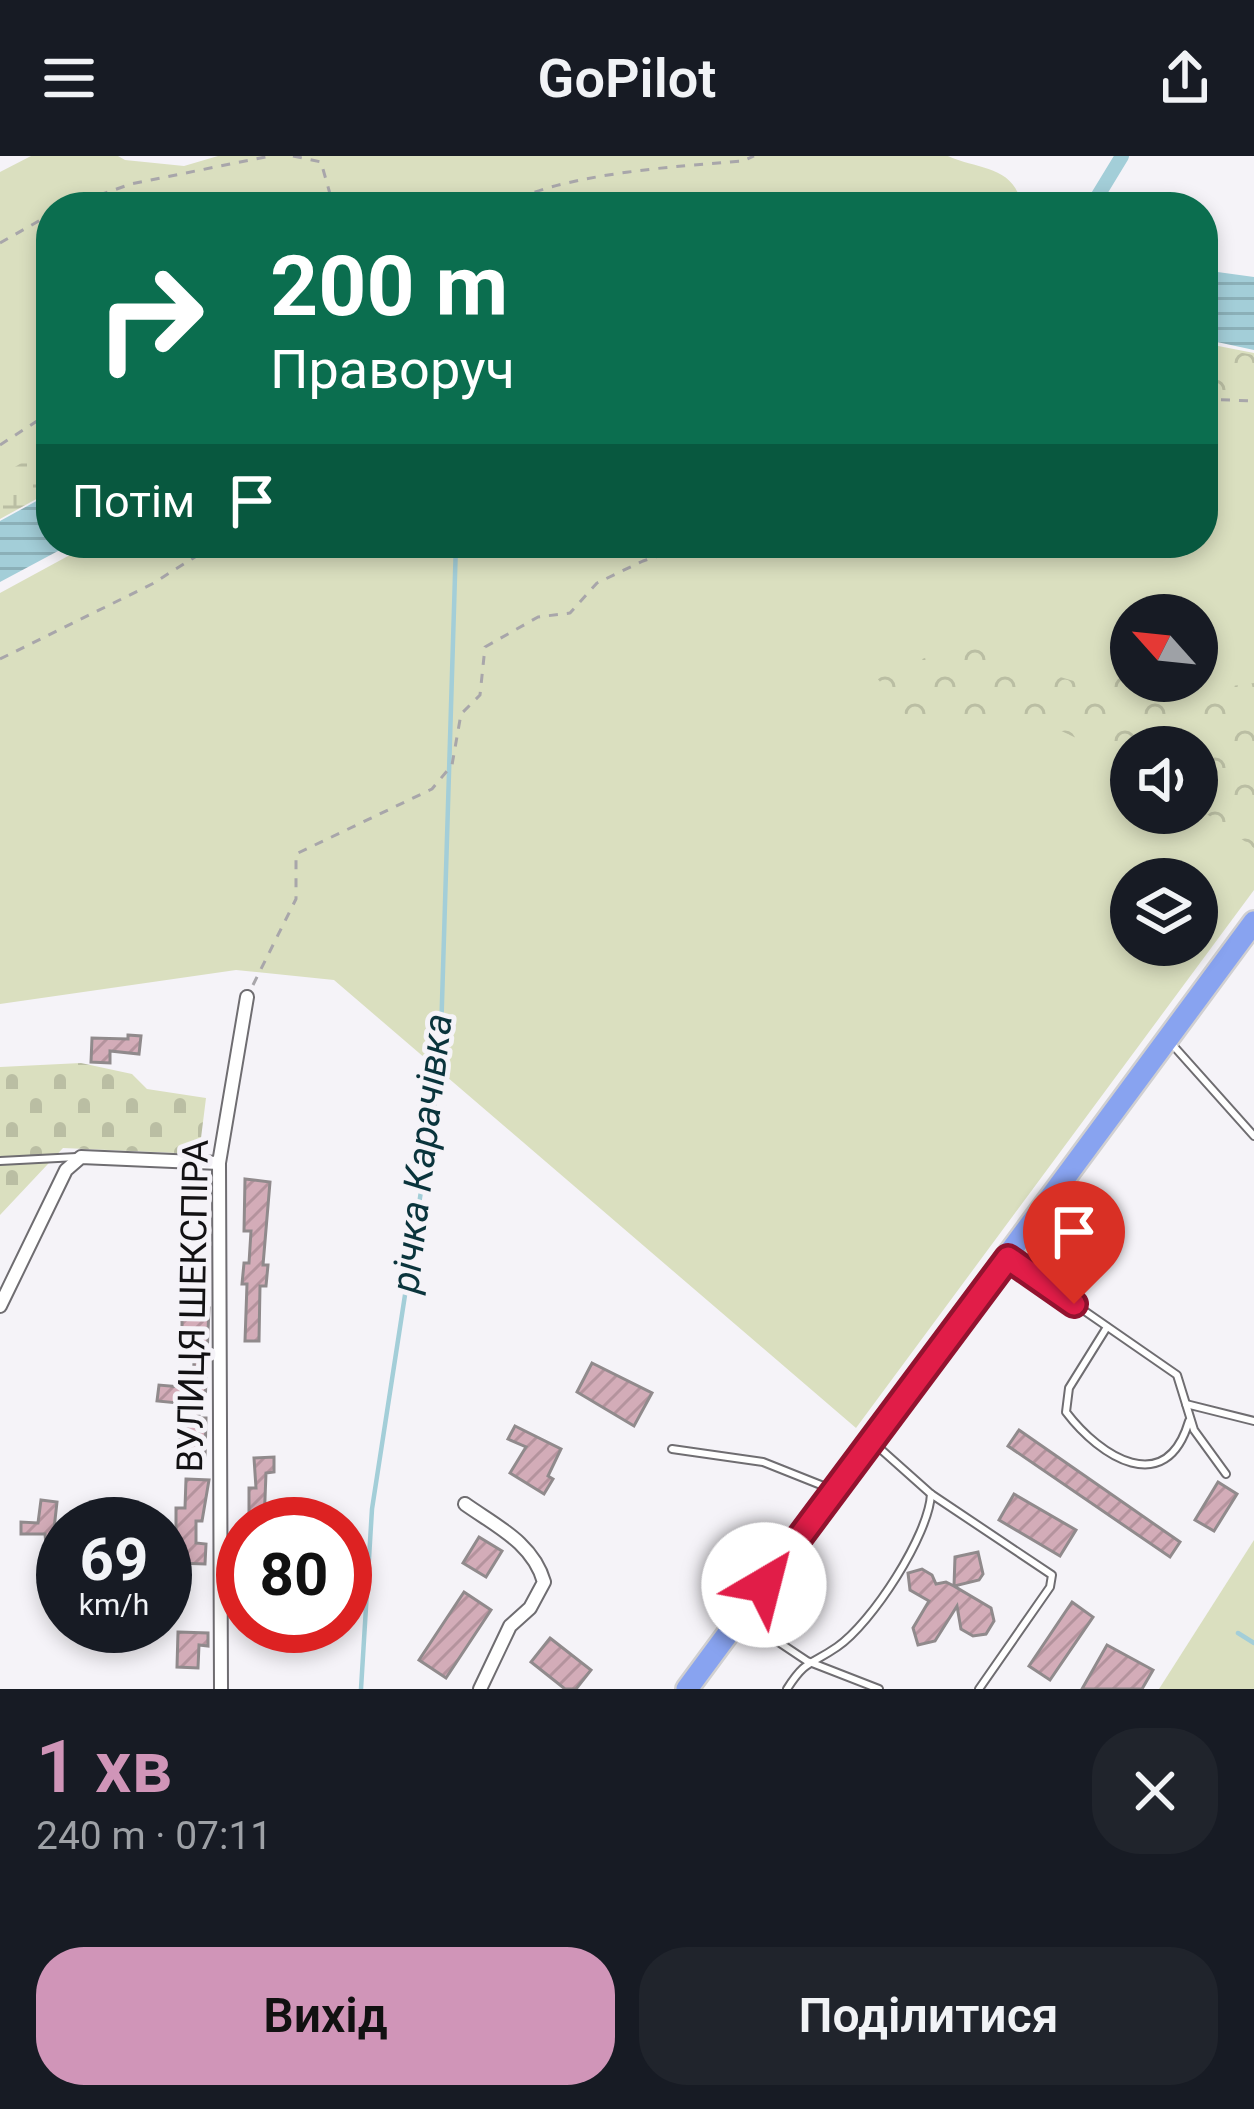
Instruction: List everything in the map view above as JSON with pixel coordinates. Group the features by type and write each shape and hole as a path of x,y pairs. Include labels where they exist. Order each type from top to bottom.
{"highway":[{"path":"687,1689 1254,922"}],"street":[{"name":"ВУЛИЦЯ ШЕКСПІРА","path":"221,1689 219,1162 247,998"},
{"path":"0,1306 66,1170 81,1157 219,1162"},
{"path":"465,1504 523,1544 539,1565 544,1582 530,1607 510,1626 480,1689"}],"lane":[{"path":"1168,1040 1254,1136"},
{"path":"0,1161 81,1157"},
{"path":"1008,1258 1177,1375 1190,1418 1214,1462 1226,1474"},
{"path":"1107,1326 1069,1388 1066,1412 1084,1435 1114,1455 1145,1466 1160,1465 1172,1455 1190,1418"},
{"path":"1186,1404 1254,1421"},
{"path":"872,1441 931,1494 1052,1575 1050,1587 979,1689"},
{"path":"672,1449 764,1462 834,1491"},
{"path":"787,1689 807,1661 837,1647 892,1582 921,1537 930,1515 931,1494"},
{"path":"741,1617 807,1661 879,1689"}],"path":[{"path":"108,192 270,156"},
{"path":"293,156 321,162 329,192"},
{"path":"525,192 754,156"},
{"path":"0,243 36,223"},
{"path":"1218,399 1254,400"},
{"path":"0,445 36,422"},
{"path":"0,659 152,584 193,558"},
{"path":"247,998 296,899 296,854 432,789 452,765 461,714 480,695 485,647 538,617 570,613 597,583 652,558"}],"green space":[{"path":"31,156 118,156 184,166 218,156 948,156 1004,176 1017,192 36,192 36,462 0,482 0,172"},
{"path":"1218,346 1254,353 1254,890 1218,939 1218,858 1110,858 1110,966 1198,966 856,1428 334,980 236,970 0,1004 0,593 64,558 1218,558"},
{"path":"1218,349 1254,355 1254,395 1218,395"},
{"path":"36,454 36,499 0,519 0,476"},
{"path":"982,634 1010,662 1077,682 1090,666 1110,667 1110,702 1218,702 1218,688 1254,683 1254,848 1218,822 1218,726 1110,726 1110,754 1034,718 920,733 877,678"},
{"path":"81,1063 132,1074 147,1089 206,1098 199,1154 63,1148 0,1215 0,1067"},
{"path":"1254,1540 1254,1689 1159,1689"}],"water":[{"path":"1218,272 1254,277 1254,350 1218,342"},
{"path":"36,501 36,558 45,558 0,582 0,521"}],"building":[{"path":"128,1035 141,1036 139,1054 110,1051 110,1063 91,1062 92,1038 128,1039"},
{"path":"245,1179 270,1182 263,1265 268,1265 266,1286 260,1286 259,1341 245,1341 247,1284 242,1284 251,1231 244,1231"},
{"path":"182,1274 203,1275 201,1308 209,1308 205,1404 199,1404 199,1418 206,1418 205,1458 181,1458 179,1403 157,1401 159,1385 193,1388 195,1334 182,1334"},
{"path":"592,1363 652,1393 634,1426 577,1392"},
{"path":"515,1426 561,1449 544,1494 510,1473 526,1447 508,1439"},
{"path":"1019,1430 1180,1542 1170,1557 1008,1446"},
{"path":"274,1457 274,1472 266,1473 265,1497 249,1497 249,1488 256,1488 254,1458"},
{"path":"186,1479 209,1480 202,1521 196,1521 196,1543 206,1544 205,1564 192,1564 192,1497 185,1497"},
{"path":"1218,1482 1237,1494 1214,1531 1195,1520"},
{"path":"1014,1494 1076,1530 1060,1556 999,1520"},
{"path":"21,1522 36,1523 36,1534 21,1534"},
{"path":"479,1537 502,1551 486,1577 463,1563"},
{"path":"978,1552 983,1574 979,1580 954,1586 955,1557"},
{"path":"922,1569 936,1584 946,1582 991,1608 994,1621 986,1634 973,1636 961,1629 957,1606 935,1641 918,1645 913,1628 929,1601 910,1590 908,1573"},
{"path":"464,1592 491,1610 446,1678 419,1660"},
{"path":"1072,1602 1093,1617 1050,1680 1029,1666"},
{"path":"192,1632 208,1633 208,1646 199,1645 198,1668 177,1667 177,1653 192,1653"},
{"path":"550,1638 591,1670 576,1689 565,1689 531,1662"},
{"path":"1107,1645 1153,1670 1142,1689 1082,1689"}],"waterway":[{"path":"1100,192 1122,156"},
{"name":"річка Карачівка","path":"361,1689 372,1509 440,1068 456,558"},
{"path":"1238,1633 1254,1643"}],"route":[{"path":"764,1585 1008,1258 1074,1304"}]}
